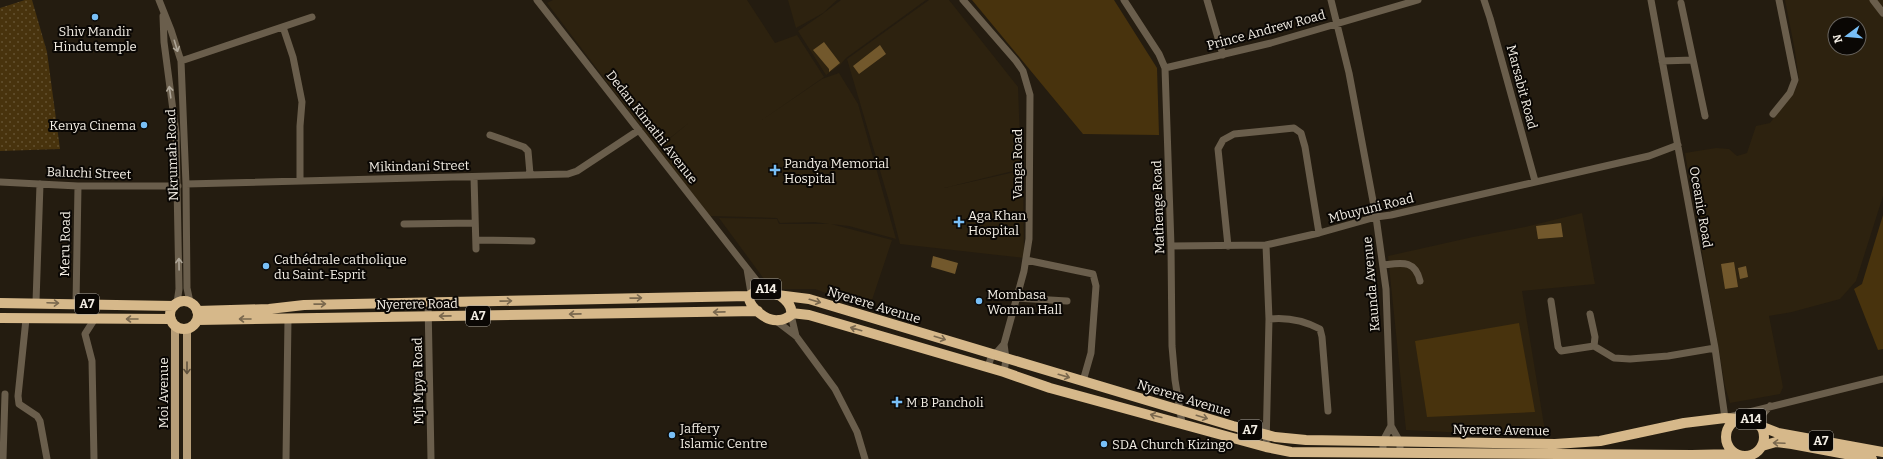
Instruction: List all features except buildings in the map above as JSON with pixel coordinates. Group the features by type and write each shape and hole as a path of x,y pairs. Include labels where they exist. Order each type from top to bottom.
{"highway":[{"name":"A14","path":"763,289 777,295 790,305 791,314 786,318 775,320 758,311 750,304 750,294 763,289"},
{"name":"Nyerere Road","path":"197,315 304,305 599,299 750,294"},
{"name":"Nyerere Avenue","path":"777,295 809,299 1006,359 1268,435 1306,440 1383,441 1512,452"},
{"path":"617,314 618,298"},
{"path":"599,299 599,314"},
{"name":"A7","path":"0,303 36,302 76,304 176,304"},
{"path":"190,302 196,307 197,315 195,324 187,329 179,328 173,323 170,313 176,304 190,302"},
{"path":"303,319 304,305"},
{"path":"269,309 269,319"},
{"name":"Nyerere Road","path":"197,315 269,319 303,319 758,311"},
{"name":"Nyerere Avenue","path":"791,314 809,315 988,367 1050,388 1266,447 1290,455 1306,453 1512,452 1692,455 1736,454"},
{"name":"A7","path":"0,318 173,323"},
{"path":"877,335 880,320"},
{"path":"959,359 963,345"},
{"path":"1050,388 1163,405"},
{"name":"Nyerere Avenue","path":"1539,452 1684,423 1724,418 1739,419"},
{"name":"A14","path":"1739,419 1750,419 1758,424 1764,436 1762,446 1752,455 1744,456 1736,454 1731,450 1726,438 1729,427 1739,419"},
{"name":"A7","path":"1758,424 1778,433 1883,452"},
{"path":"1306,440 1306,453"},
{"name":"A7","path":"1762,446 1776,442 1872,459"}],"main road":[{"name":"Moi Avenue","path":"173,323 175,459"},
{"name":"Moi Avenue","path":"187,329 187,459"}],"street":[{"name":"Nkrumah Road","path":"159,0 181,61 186,184 187,288 190,302"},
{"name":"Dedan Kimathi Avenue","path":"537,0 763,289"},
{"name":"Vanga Road","path":"963,0 1016,61 1028,82 1030,95 1029,239 1026,260 1004,344 1006,359 1004,372"},
{"name":"Mathenge Road","path":"1124,0 1159,54 1165,68 1171,246 1172,346 1182,424"},
{"path":"1207,0 1223,55"},
{"name":"Kaunda Avenue","path":"1331,0 1338,23 1376,217 1386,289 1391,426 1400,442"},
{"name":"Prince Andrew Road","path":"1165,68 1223,55 1418,0"},
{"name":"Marsabit Road","path":"1484,0 1535,181"},
{"name":"Oceanic Road","path":"1651,0 1715,348 1724,418"},
{"path":"1773,114 1790,93 1794,80 1779,0"},
{"path":"1872,0 1883,13"},
{"path":"1681,3 1705,116"},
{"name":"Nkrumah Road","path":"162,10 168,78 176,133 179,289 176,304"},
{"path":"181,61 312,17"},
{"path":"284,27 294,57 302,102 300,126 300,180"},
{"path":"1662,61 1693,60"},
{"path":"168,78 181,76"},
{"path":"1228,246 1218,149 1223,140 1234,134 1294,128 1301,133 1305,146 1319,233"},
{"name":"Mikindani Street","path":"186,184 568,174 577,171 639,130"},
{"path":"490,135 524,147 528,151 530,174"},
{"name":"Mbuyuni Road","path":"1171,246 1266,245 1319,233 1376,217 1391,215 1649,156 1678,145"},
{"path":"474,177 476,249"},
{"name":"Baluchi Street","path":"0,182 78,186 178,186"},
{"path":"36,302 40,184"},
{"name":"Meru Road","path":"76,304 78,186"},
{"path":"404,224 475,223"},
{"path":"476,240 532,241"},
{"path":"1266,245 1269,319 1268,435 1266,447"},
{"path":"1026,260 1093,274 1096,286 1091,353 1083,381"},
{"path":"1383,265 1411,265 1418,271 1420,281"},
{"name":"Dedan Kimathi Avenue","path":"747,269 750,294"},
{"path":"1016,298 1067,301"},
{"path":"1551,301 1558,347 1561,351 1594,346 1614,358 1630,359 1668,356 1715,348"},
{"name":"Mji Mpya Road","path":"428,302 431,459"},
{"path":"791,314 796,336"},
{"path":"1590,314 1595,337 1594,346"},
{"path":"1269,319 1281,318 1301,321 1320,330 1322,337 1328,411"},
{"path":"26,319 18,396 19,404 37,416 40,421 47,459"},
{"path":"286,459 288,319"},
{"path":"94,320 85,334 92,361 94,459"},
{"path":"775,320 796,336 841,398 857,432 865,459"},
{"path":"988,367 992,354 997,352 1004,344"},
{"path":"1724,418 1883,379"},
{"path":"2,459 3,394 18,396"},
{"path":"1758,424 1770,406"},
{"path":"1382,453 1383,441 1391,426"},
{"path":"1400,442 1400,453"}],"shaded area":[{"path":"25,0 32,0 47,52 60,149 0,151 0,8"},
{"path":"553,0 747,0 775,43 797,35 824,77 762,120 822,79 839,73 858,104 896,239 849,226 831,224 892,240 869,309 815,289 775,289 764,279 719,218 777,219 779,224 829,224 815,222 780,223 777,218 710,216 657,149 690,122 657,148 547,3"},
{"path":"788,0 837,0 823,13 796,28"},
{"path":"841,0 926,0 846,58 840,65 826,75 798,31"},
{"path":"929,0 949,0 1018,87 1021,169 944,188 1023,170 1024,258 900,244 889,201 847,59"},
{"path":"972,0 1114,0 1157,68 1159,135 1083,134"},
{"path":"1785,0 1883,0 1883,196 1856,281 1840,299 1792,312 1769,316 1783,387 1780,394 1730,403 1725,386 1685,153 1716,148 1729,149 1737,156 1747,153 1756,126 1770,123 1796,88 1799,80"},
{"path":"824,42 840,63 829,72 829,69 813,50"},
{"path":"880,45 886,54 859,74 853,66"},
{"path":"1582,213 1595,284 1522,291 1546,437 1406,430 1388,256 1525,227"},
{"path":"1883,215 1883,349 1878,350 1854,289 1862,284"},
{"path":"1561,223 1563,237 1538,239 1536,226"},
{"path":"933,256 958,263 955,274 931,267"},
{"path":"1734,262 1738,287 1725,289 1721,264"},
{"path":"1746,266 1748,277 1740,279 1738,268"},
{"path":"1519,323 1535,412 1427,417 1415,341"}],"place":[{"name":"Shiv Mandir Hindu temple","path":"95,17"},
{"name":"Kenya Cinema","path":"144,125"},
{"name":"Pandya Memorial Hospital","path":"775,170"},
{"name":"Aga Khan Hospital","path":"959,222"},
{"name":"Cathédrale catholique du Saint-Esprit","path":"266,266"},
{"name":"Mombasa Woman Hall","path":"979,301"},
{"name":"M B Pancholi","path":"897,402"},
{"name":"Jaffery Islamic Centre","path":"672,435"},
{"name":"SDA Church Kizingo","path":"1104,444"}]}
